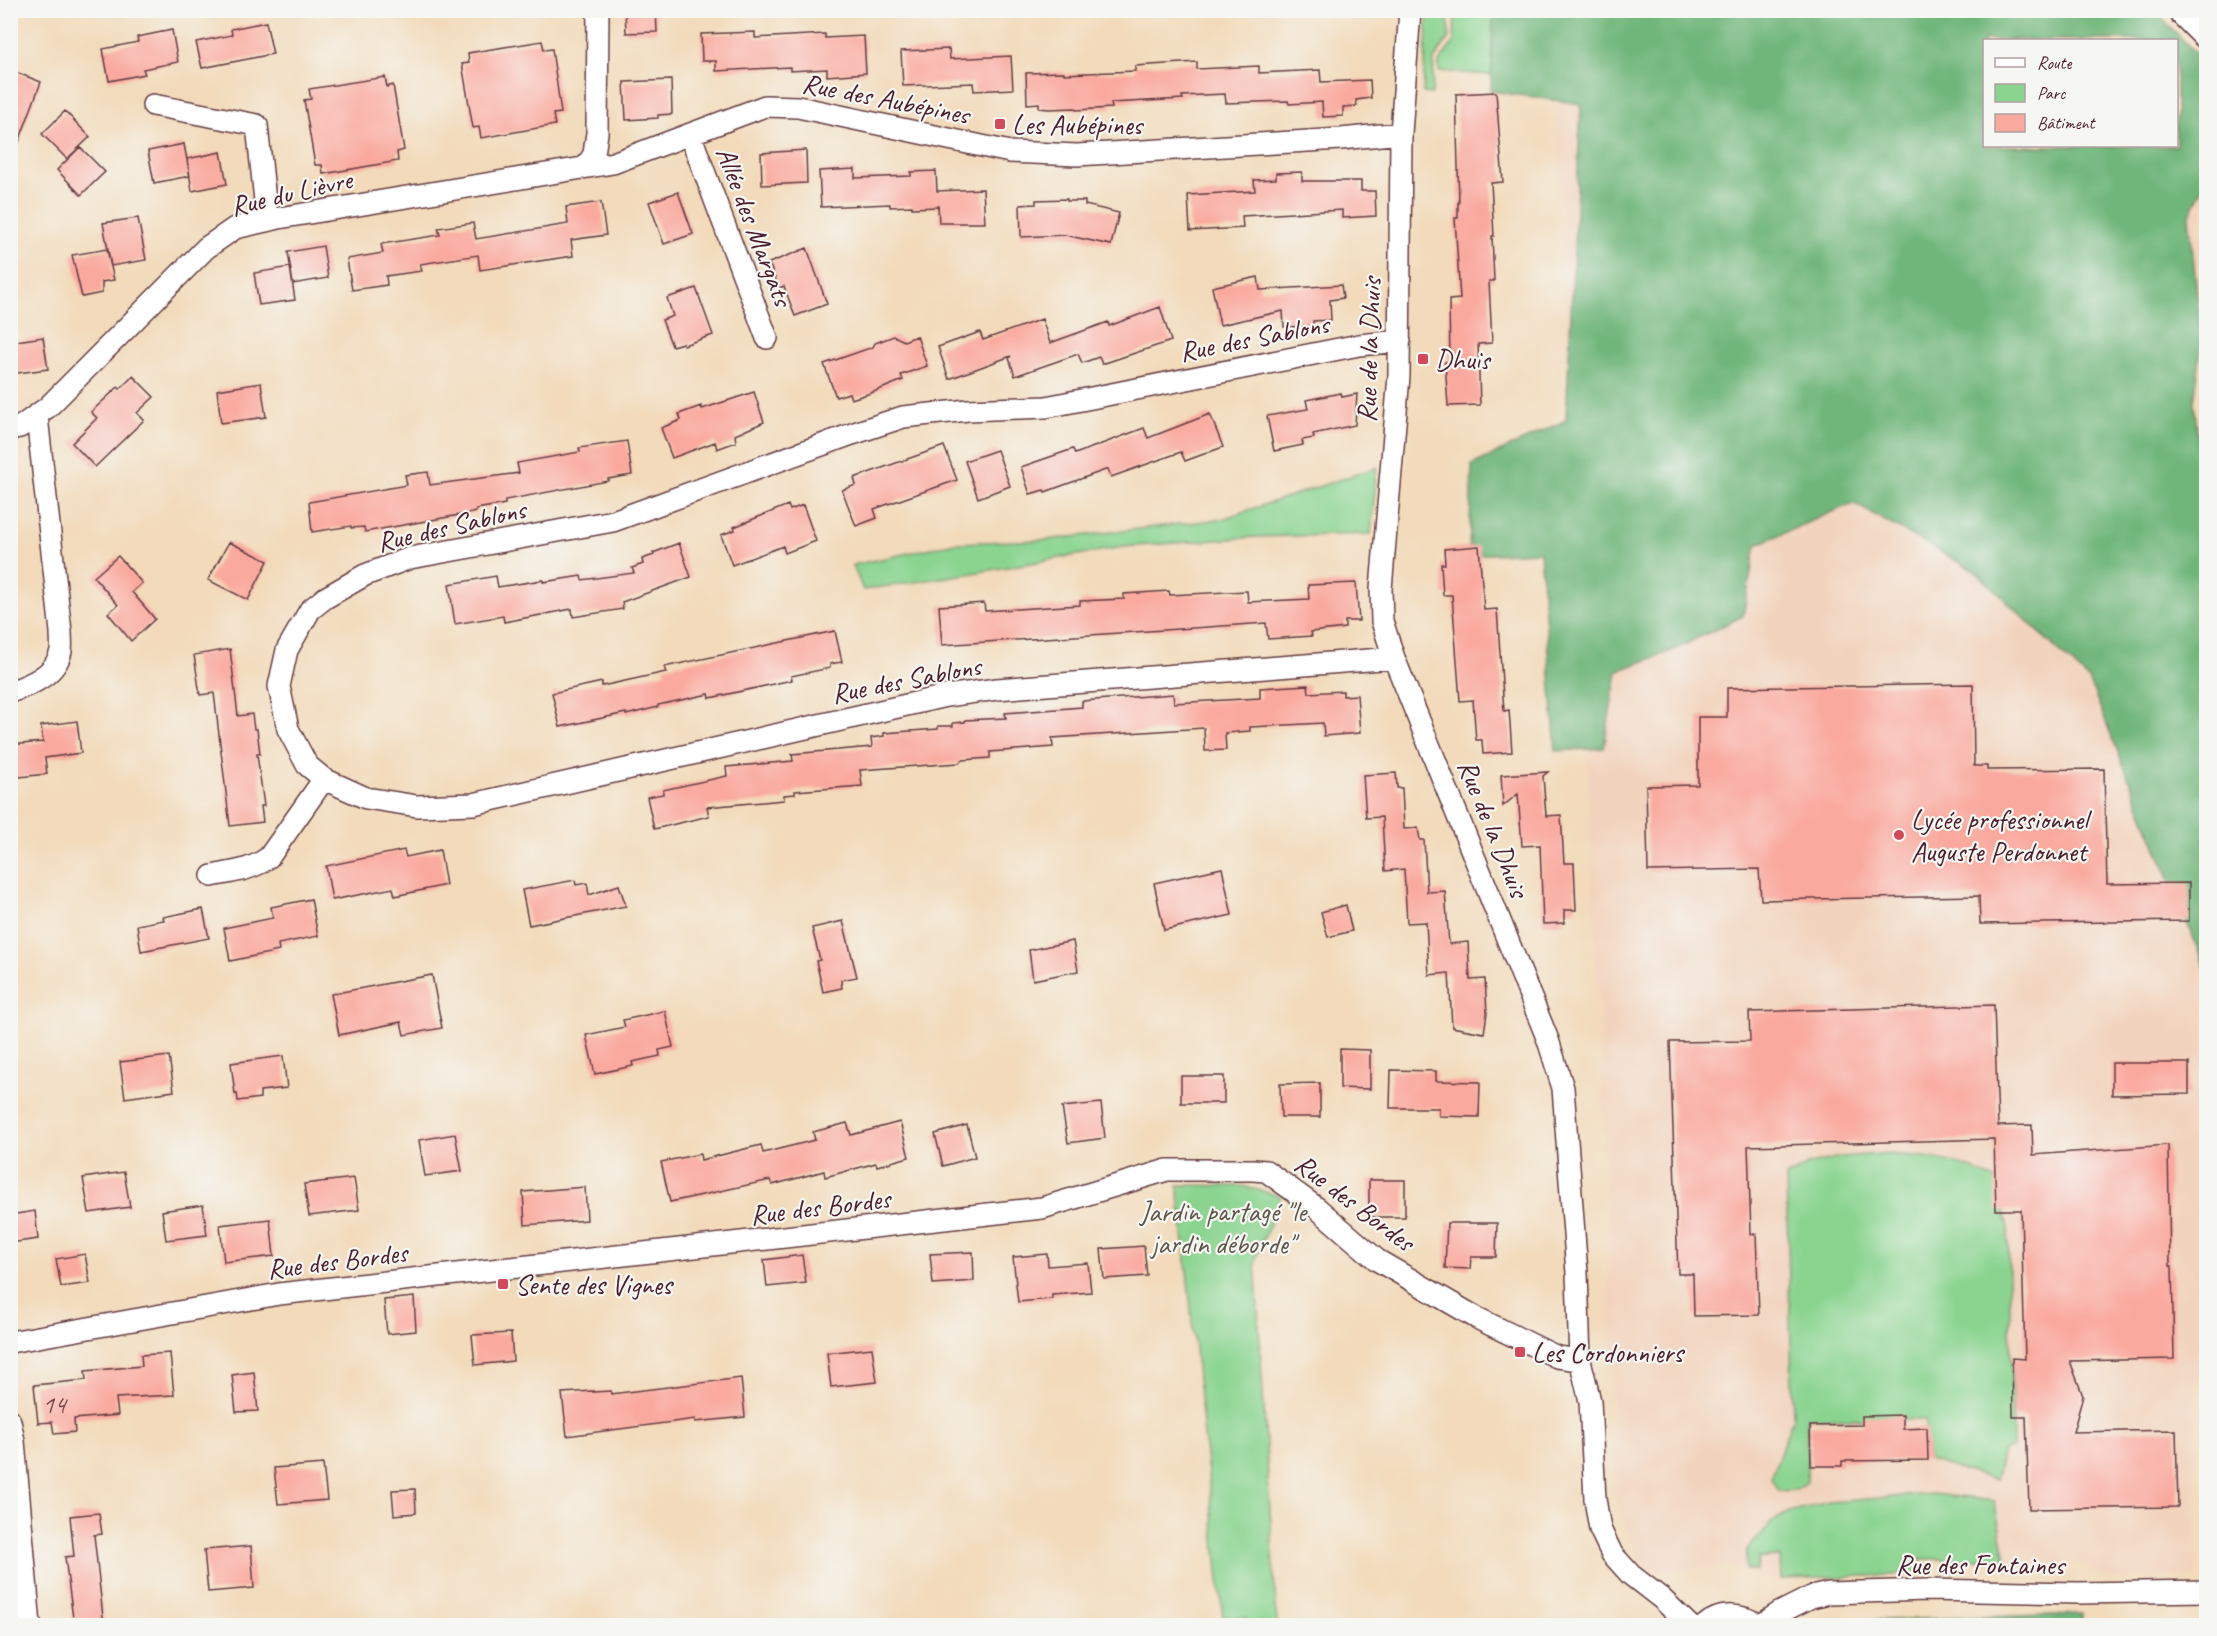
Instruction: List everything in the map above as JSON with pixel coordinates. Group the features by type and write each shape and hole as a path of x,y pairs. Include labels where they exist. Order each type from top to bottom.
{"street":[{"path":"586,167 594,154 597,133 598,10"},
{"name":"Rue de la Dhuis","path":"1410,10 1401,133 1400,341 1381,589 1382,621 1394,658 1548,1040 1563,1088 1577,1273 1580,1360 1592,1419 1596,1512 1605,1544 1631,1575 1662,1599 1690,1626"},
{"path":"2183,10 2206,33"},
{"path":"153,105 257,125 267,220"},
{"name":"Rue des Aubépines","path":"586,167 613,163 765,106 798,107 1010,152 1066,154 1341,139 1401,133"},
{"name":"Allée des Margats","path":"690,134 767,338"},
{"name":"Rue du Lièvre","path":"10,429 20,427 38,417 206,248 236,228 267,220 586,167"},
{"name":"Rue des Sablons","path":"1394,658 1009,688 946,696 473,804 417,806 366,798 324,779 307,765 288,729 279,686 287,650 310,610 325,598 365,575 410,558 613,521 903,417 968,410 1046,407 1359,345 1400,341"},
{"path":"10,692 36,683 50,670 61,653 61,632 38,417"},
{"path":"212,876 250,867 269,857 324,779"},
{"name":"Rue des Bordes","path":"10,1342 279,1294 1042,1208 1151,1174 1185,1169 1266,1172 1317,1208 1377,1260 1477,1318 1557,1357 1580,1360"},
{"path":"10,1421 14,1441 30,1626"},
{"name":"Rue des Fontaines","path":"1761,1625 1810,1597 1829,1593 1927,1590 2078,1593 2206,1591"},
{"path":"1704,1626 1722,1616 1750,1619 1761,1625"}],"shaded area":[{"name":"Lycée professionnel Auguste Perdonnet","path":"1554,42 1983,147 2178,147 2178,143 2206,106 2206,210 2200,223 2191,461 2206,592 2206,1380 2195,1381 2196,1577 2103,1578 2087,1564 2006,1559 1921,1559 1920,1574 1781,1579 1761,1578 1735,1566 1647,1571 1616,1505 1602,1079"}],"green space":[{"path":"1428,11 1448,11 1449,37 1434,60 1432,94 1423,93"},
{"path":"1455,11 1612,11 1595,83 1439,71 1439,62 1454,42"},
{"path":"1493,11 2155,11 2206,64 2206,179 2189,217 2202,342 2194,402 2206,508 2206,970 2089,680 1975,571 1853,503 1756,545 1743,616 1669,652 1617,671 1604,748 1556,751 1540,552 1469,555 1472,465 1566,420 1581,104 1491,91"},
{"path":"1377,467 1371,534 1255,537 1123,547 863,590 853,565 955,543 1046,540 1222,519"},
{"path":"1877,1154 1909,1155 1952,1162 1995,1180 2008,1228 2013,1447 2003,1451 1996,1480 1928,1460 1925,1420 1807,1418 1807,1482 1793,1490 1777,1489 1771,1478 1793,1417 1786,1177 1810,1164 1841,1157"},
{"name":"Jardin partagé \"le jardin déborde\"","path":"1178,1185 1243,1186 1281,1196 1255,1261 1277,1625 1247,1625 1247,1618 1223,1618"},
{"path":"1932,1494 1994,1501 2006,1559 1921,1559 1920,1574 1781,1579 1780,1557 1759,1558 1757,1571 1746,1571 1747,1550 1772,1522 1789,1512 1829,1502"},
{"path":"2082,1614 2082,1626 1812,1625 1812,1622"}],"building":[{"path":"625,10 656,10 657,32 626,33"},
{"path":"266,22 273,54 202,68 196,42 232,35 231,29"},
{"path":"172,30 178,62 143,69 145,74 109,81 103,49 138,42 137,37"},
{"path":"755,32 755,38 825,34 825,38 864,36 866,73 827,76 827,69 790,71 790,67 716,71 716,61 702,61 701,34"},
{"path":"542,41 544,50 552,49 561,113 553,114 555,125 481,138 479,127 473,128 462,64 469,63 468,53"},
{"path":"949,49 950,59 1011,56 1013,89 974,91 973,83 903,86 901,51"},
{"path":"1197,62 1197,69 1259,66 1259,73 1320,70 1321,82 1370,80 1371,98 1356,100 1357,106 1343,107 1343,116 1323,117 1322,102 1226,103 1225,94 1111,103 1112,108 1076,110 1075,108 1039,108 1039,103 1027,104 1026,73 1135,71 1135,66"},
{"path":"10,70 41,82 13,158 10,158"},
{"path":"385,77 387,87 393,85 404,150 397,152 398,161 323,174 322,165 315,165 304,100 311,99 309,89"},
{"path":"671,80 672,114 658,115 658,118 626,120 624,82"},
{"path":"1496,92 1503,182 1491,183 1494,236 1492,236 1494,281 1489,281 1492,343 1478,344 1480,405 1448,406 1445,362 1450,362 1449,300 1460,299 1455,218 1458,218 1459,203 1456,94"},
{"path":"65,111 90,137 67,159 42,134"},
{"path":"184,144 190,176 154,183 148,151"},
{"path":"80,147 105,172 81,195 57,170"},
{"path":"806,150 807,183 762,185 761,153"},
{"path":"221,152 227,184 192,191 187,159"},
{"path":"855,169 855,178 911,176 911,172 936,171 937,191 983,189 985,223 939,223 938,205 938,207 912,208 912,206 890,207 890,204 821,207 819,171"},
{"path":"1302,172 1302,181 1361,181 1361,191 1375,191 1376,216 1342,218 1342,210 1242,216 1243,228 1190,231 1188,195 1255,191 1254,180 1276,179 1276,173"},
{"path":"678,192 693,234 664,244 649,202"},
{"path":"1067,199 1067,201 1085,201 1085,205 1119,213 1111,245 1065,235 1021,237 1020,205 1036,204 1036,200"},
{"path":"601,202 606,235 571,240 573,256 480,270 478,255 420,264 422,271 386,276 387,285 352,290 347,259 383,253 381,244 440,235 438,228 473,223 476,239 568,224 566,207"},
{"path":"138,218 146,260 111,266 103,223"},
{"path":"323,246 328,278 293,284 288,252"},
{"path":"807,248 827,304 795,316 784,286 779,288 769,263"},
{"path":"107,249 114,280 102,282 102,293 82,297 72,255"},
{"path":"290,267 295,300 259,305 254,273"},
{"path":"1258,277 1260,290 1341,285 1343,298 1330,300 1331,320 1313,321 1313,326 1284,327 1283,311 1220,325 1212,287"},
{"path":"696,288 713,335 684,345 683,343 672,346 662,320 673,316 667,298"},
{"path":"1160,307 1171,341 1102,364 1099,357 1082,363 1078,354 1015,376 1009,358 1011,356 949,379 938,347 980,332 983,340 1042,319 1050,343 1108,322 1109,326"},
{"path":"894,336 904,341 917,336 927,366 901,375 903,380 871,393 851,399 849,393 836,397 824,364 873,347 875,343"},
{"path":"43,337 48,369 10,374 10,342"},
{"path":"133,376 154,397 137,413 144,420 95,467 72,443 97,418 91,412"},
{"path":"261,383 266,417 221,423 217,390"},
{"path":"754,392 764,422 735,435 736,442 717,449 715,442 672,458 661,428 681,420 679,414"},
{"path":"1341,393 1342,397 1357,394 1355,425 1313,434 1314,438 1302,440 1303,445 1274,451 1267,416 1308,409 1306,400"},
{"path":"1210,414 1223,447 1185,461 1181,452 1111,477 1108,469 1045,492 1044,490 1030,494 1021,467 1073,449 1075,454 1144,428 1148,438"},
{"path":"627,441 632,475 505,500 505,504 476,509 476,512 365,532 364,527 351,528 351,526 312,532 309,502 407,485 405,475 428,472 430,485 519,473 517,463 580,452 579,448"},
{"path":"944,446 957,480 874,509 877,518 856,526 842,490 856,485 854,478"},
{"path":"997,450 1010,486 978,498 965,461"},
{"path":"788,505 790,510 803,505 816,541 785,553 783,546 732,565 721,535 735,530 734,527"},
{"path":"229,542 268,561 248,600 208,580"},
{"path":"679,543 691,577 622,602 623,609 573,617 572,609 504,622 503,616 455,624 449,584 496,576 498,587 581,576 582,580 634,573 632,568 643,564 642,559"},
{"path":"1479,546 1484,610 1497,609 1504,711 1509,710 1512,752 1483,754 1482,740 1476,740 1473,700 1460,701 1452,595 1443,595 1441,564 1445,564 1444,549"},
{"path":"118,556 142,583 132,592 155,619 131,641 108,613 118,605 94,577"},
{"path":"1356,583 1359,621 1345,621 1345,628 1311,632 1312,636 1268,639 1266,623 942,645 939,606 984,603 985,611 1080,605 1080,601 1124,599 1124,594 1169,591 1170,595 1247,591 1248,602 1309,599 1308,585"},
{"path":"835,631 842,662 830,664 830,668 791,676 792,680 710,698 709,694 658,705 658,707 626,715 626,713 560,727 552,693 602,682 602,686 666,672 664,667"},
{"path":"230,649 238,716 252,714 254,729 257,729 260,754 257,754 264,806 261,806 263,822 230,826 214,693 200,695 194,655"},
{"path":"1973,684 1974,766 1987,766 1987,770 2104,769 2107,884 2189,883 2189,921 1980,924 1979,896 1761,900 1759,869 1648,871 1646,786 1698,785 1698,717 1727,717 1727,688"},
{"path":"1308,685 1309,693 1343,691 1343,696 1357,695 1360,733 1324,736 1323,723 1250,727 1250,731 1225,733 1226,750 1205,751 1204,728 1052,738 1053,747 990,752 990,758 962,760 959,763 860,770 862,786 795,791 795,794 784,795 784,800 707,807 709,816 654,829 647,797 663,794 663,790 727,776 726,767 793,761 792,754 872,747 871,738 884,736 884,733 938,729 938,726 953,726 953,723 965,722 965,720 1006,718 1005,713 1082,707 1082,701 1173,694 1174,703 1260,698 1260,688"},
{"path":"77,721 81,753 45,758 47,774 10,778 10,745 43,742 41,726"},
{"path":"1548,772 1543,776 1546,816 1561,815 1564,863 1574,863 1576,910 1564,910 1564,923 1543,924 1540,845 1522,846 1518,794 1503,806 1501,775"},
{"path":"1396,773 1397,788 1402,788 1404,829 1418,828 1420,840 1424,840 1427,892 1445,891 1449,944 1468,942 1470,980 1485,979 1487,1013 1484,1033 1452,1027 1449,973 1429,975 1426,922 1407,923 1404,869 1385,871 1382,817 1366,818 1363,775"},
{"path":"404,850 406,857 440,850 446,885 395,896 393,888 332,900 326,866"},
{"path":"1222,868 1232,915 1164,930 1154,883"},
{"path":"575,880 576,885 587,883 589,895 619,885 626,906 529,925 522,890"},
{"path":"311,899 318,936 278,944 279,951 230,961 224,928 273,918 271,907"},
{"path":"1346,905 1352,931 1328,937 1321,912"},
{"path":"203,909 209,938 141,951 137,925"},
{"path":"843,921 857,977 841,980 842,988 823,992 816,961 820,960 812,928"},
{"path":"1073,941 1078,971 1033,980 1029,950"},
{"path":"432,975 442,1028 404,1035 401,1022 339,1035 331,994"},
{"path":"1994,1005 1998,1126 2032,1125 2033,1155 2168,1145 2174,1359 2070,1361 2083,1396 2073,1432 2176,1430 2178,1507 2029,1509 2026,1417 2013,1417 2012,1358 2025,1359 2021,1210 1996,1210 1994,1139 1748,1146 1751,1234 1756,1234 1759,1315 1694,1316 1693,1274 1678,1274 1670,1042 1750,1041 1749,1012"},
{"path":"665,1011 673,1047 659,1050 660,1056 632,1062 633,1066 595,1074 586,1035 625,1027 623,1020"},
{"path":"1340,1049 1370,1050 1370,1089 1340,1088"},
{"path":"169,1056 174,1091 125,1098 120,1062"},
{"path":"283,1056 287,1088 260,1091 260,1098 238,1101 231,1063"},
{"path":"2112,1063 2189,1063 2189,1094 2112,1095"},
{"path":"1391,1070 1436,1071 1436,1081 1480,1082 1479,1117 1439,1116 1439,1108 1390,1108"},
{"path":"1181,1076 1224,1076 1224,1103 1181,1103"},
{"path":"1320,1083 1320,1117 1281,1117 1280,1084"},
{"path":"1101,1103 1105,1138 1068,1143 1062,1107"},
{"path":"900,1122 909,1157 877,1166 876,1163 825,1177 824,1171 772,1185 770,1180 670,1202 661,1162 700,1154 701,1160 761,1145 763,1153 815,1140 813,1132 847,1123 851,1135"},
{"path":"967,1125 975,1157 943,1166 935,1134"},
{"path":"455,1134 462,1171 425,1176 419,1140"},
{"path":"124,1172 130,1207 89,1213 83,1178"},
{"path":"354,1178 359,1210 309,1216 304,1184"},
{"path":"1369,1180 1405,1180 1405,1217 1369,1217"},
{"path":"585,1187 587,1220 525,1225 523,1192"},
{"path":"203,1205 207,1235 166,1240 162,1211"},
{"path":"35,1211 38,1239 10,1243 10,1215"},
{"path":"270,1219 274,1256 224,1262 220,1225"},
{"path":"1447,1223 1497,1223 1496,1257 1471,1257 1470,1269 1445,1268"},
{"path":"1144,1246 1147,1276 1104,1279 1101,1249"},
{"path":"973,1252 974,1281 933,1284 930,1254"},
{"path":"85,1254 90,1283 61,1287 56,1259"},
{"path":"1047,1254 1048,1266 1088,1263 1091,1292 1052,1295 1052,1299 1018,1302 1013,1257"},
{"path":"802,1255 806,1283 767,1287 764,1260"},
{"path":"414,1297 416,1331 387,1334 384,1300"},
{"path":"511,1333 513,1361 475,1365 472,1335"},
{"path":"872,1348 877,1382 831,1387 827,1353"},
{"path":"170,1353 174,1395 116,1398 118,1415 74,1419 75,1432 54,1434 52,1422 38,1423 34,1385 86,1380 85,1371 142,1366 141,1355"},
{"path":"254,1372 258,1411 236,1412 232,1375"},
{"path":"741,1378 745,1417 695,1422 695,1419 567,1436 562,1393 611,1391 611,1394"},
{"path":"1903,1415 1903,1429 1927,1428 1928,1460 1842,1461 1842,1466 1811,1466 1810,1426 1862,1425 1862,1416"},
{"path":"323,1464 327,1500 278,1504 274,1468"},
{"path":"415,1489 416,1513 394,1515 392,1490"},
{"path":"99,1513 102,1534 94,1535 104,1626 74,1626 65,1557 74,1556 70,1516"},
{"path":"251,1546 254,1588 208,1592 204,1550"}],"place":[{"name":"Les Aubépines","path":"1000,124"},
{"name":"Dhuis","path":"1423,359"},
{"name":"Lycée professionnel Auguste Perdonnet","path":"1899,835"},
{"name":"Sente des Vignes","path":"503,1284"},
{"name":"Les Cordonniers","path":"1520,1352"}]}
